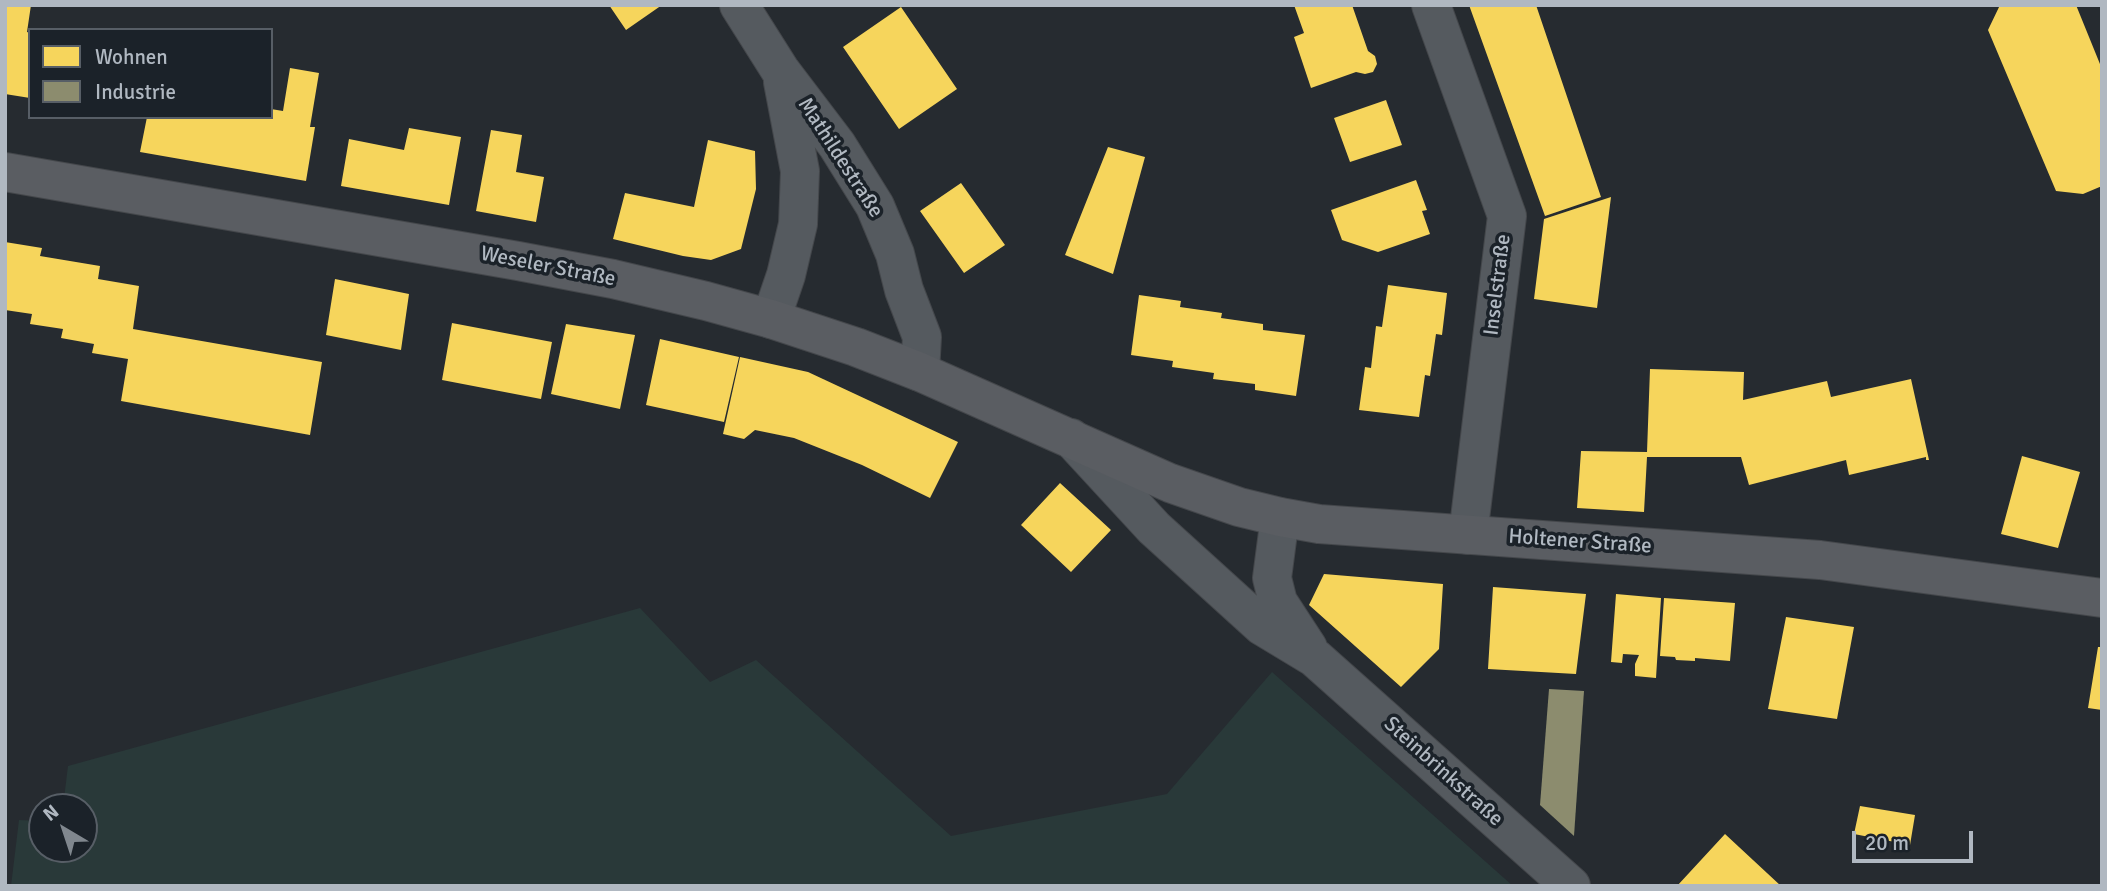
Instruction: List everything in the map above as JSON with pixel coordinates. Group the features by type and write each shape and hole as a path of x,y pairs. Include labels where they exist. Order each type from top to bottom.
{"main road":[{"name":"Weseler Straße","path":"5,172 661,289 771,319 856,347 1070,438"},
{"name":"Holtener Straße","path":"1070,438 1170,484 1239,507 1319,524 1820,559 2102,598"}],"street":[{"name":"Mathildestraße","path":"739,5 780,70 837,145 875,206 895,254 904,290 922,337 920,372"},
{"name":"Inselstraße","path":"1431,5 1507,216 1468,535"},
{"name":"Mathildestraße","path":"771,319 786,275 798,224 800,172 780,70"},
{"name":"Steinbrinkstraße","path":"1070,438 1154,528 1262,626 1315,658 1571,886"},
{"name":"Steinbrinkstraße","path":"1280,517 1272,578 1278,602 1315,658"}],"shaded area":[{"path":"640,608 710,682 756,660 951,836 1167,794 1272,672 1513,886 11,886 19,820 28,820 28,863 98,863 98,793 65,793 68,766"}],"building: Wohnen":[{"path":"5,5 31,5 27,32 28,98 5,94"},
{"path":"609,5 662,5 626,30"},
{"path":"1294,5 1352,5 1368,51 1375,56 1377,64 1373,72 1356,72 1311,88 1294,37 1304,33"},
{"path":"1469,5 1536,5 1601,197 1545,216"},
{"path":"2000,5 2076,5 2102,69 2102,186 2083,194 2056,191 1988,30"},
{"path":"901,7 957,89 899,129 843,47"},
{"path":"290,68 319,73 310,127 315,127 306,181 140,152 147,119 273,119 273,109 283,111"},
{"path":"1386,100 1402,145 1350,162 1334,118"},
{"path":"409,128 461,137 449,205 341,186 349,139 404,150"},
{"path":"491,130 522,135 516,172 544,177 536,222 476,211"},
{"path":"708,140 755,151 756,189 741,249 711,260 613,239 625,193 694,207"},
{"path":"1108,147 1145,157 1113,274 1065,255"},
{"path":"1416,180 1427,210 1422,211 1430,234 1378,252 1342,240 1331,210"},
{"path":"961,183 1005,245 964,273 920,211"},
{"path":"1611,197 1597,308 1534,299 1544,219"},
{"path":"5,242 42,248 40,256 100,266 98,279 139,286 133,329 322,362 310,435 121,401 128,359 92,353 94,344 61,338 63,329 30,324 32,314 5,310"},
{"path":"335,279 409,294 401,350 326,335"},
{"path":"1388,285 1447,293 1442,335 1436,334 1430,376 1425,375 1419,417 1359,410 1365,367 1371,368 1376,326 1382,327"},
{"path":"1139,295 1181,301 1180,307 1222,313 1221,318 1263,324 1263,330 1305,335 1296,396 1255,390 1255,384 1213,379 1214,373 1172,367 1173,361 1131,355"},
{"path":"452,323 552,342 541,399 442,380"},
{"path":"566,324 635,335 620,409 551,394"},
{"path":"660,339 739,357 724,422 646,405"},
{"path":"740,357 808,372 958,442 930,498 862,465 794,438 755,430 744,439 723,434"},
{"path":"1650,369 1744,372 1743,400 1827,381 1831,397 1911,379 1929,460 1926,460 1926,457 1849,475 1846,460 1749,485 1741,457 1647,457 1644,512 1577,508 1581,451 1647,452"},
{"path":"2022,456 2080,472 2058,548 2001,534"},
{"path":"1060,483 1111,530 1071,572 1021,525"},
{"path":"1324,574 1443,584 1439,649 1401,687 1309,605"},
{"path":"1493,587 1586,594 1576,674 1488,669"},
{"path":"1616,594 1661,598 1656,678 1635,676 1635,664 1639,655 1623,654 1622,663 1611,662"},
{"path":"1664,598 1735,603 1730,661 1695,658 1695,661 1676,660 1675,657 1660,656"},
{"path":"1786,617 1854,627 1837,719 1768,709"},
{"path":"2098,647 2102,647 2102,710 2088,708"},
{"path":"1860,806 1915,815 1910,845 1854,834"},
{"path":"1725,834 1781,886 1677,886"}],"building: Industrie":[{"path":"1549,689 1584,691 1574,836 1540,805"}]}
